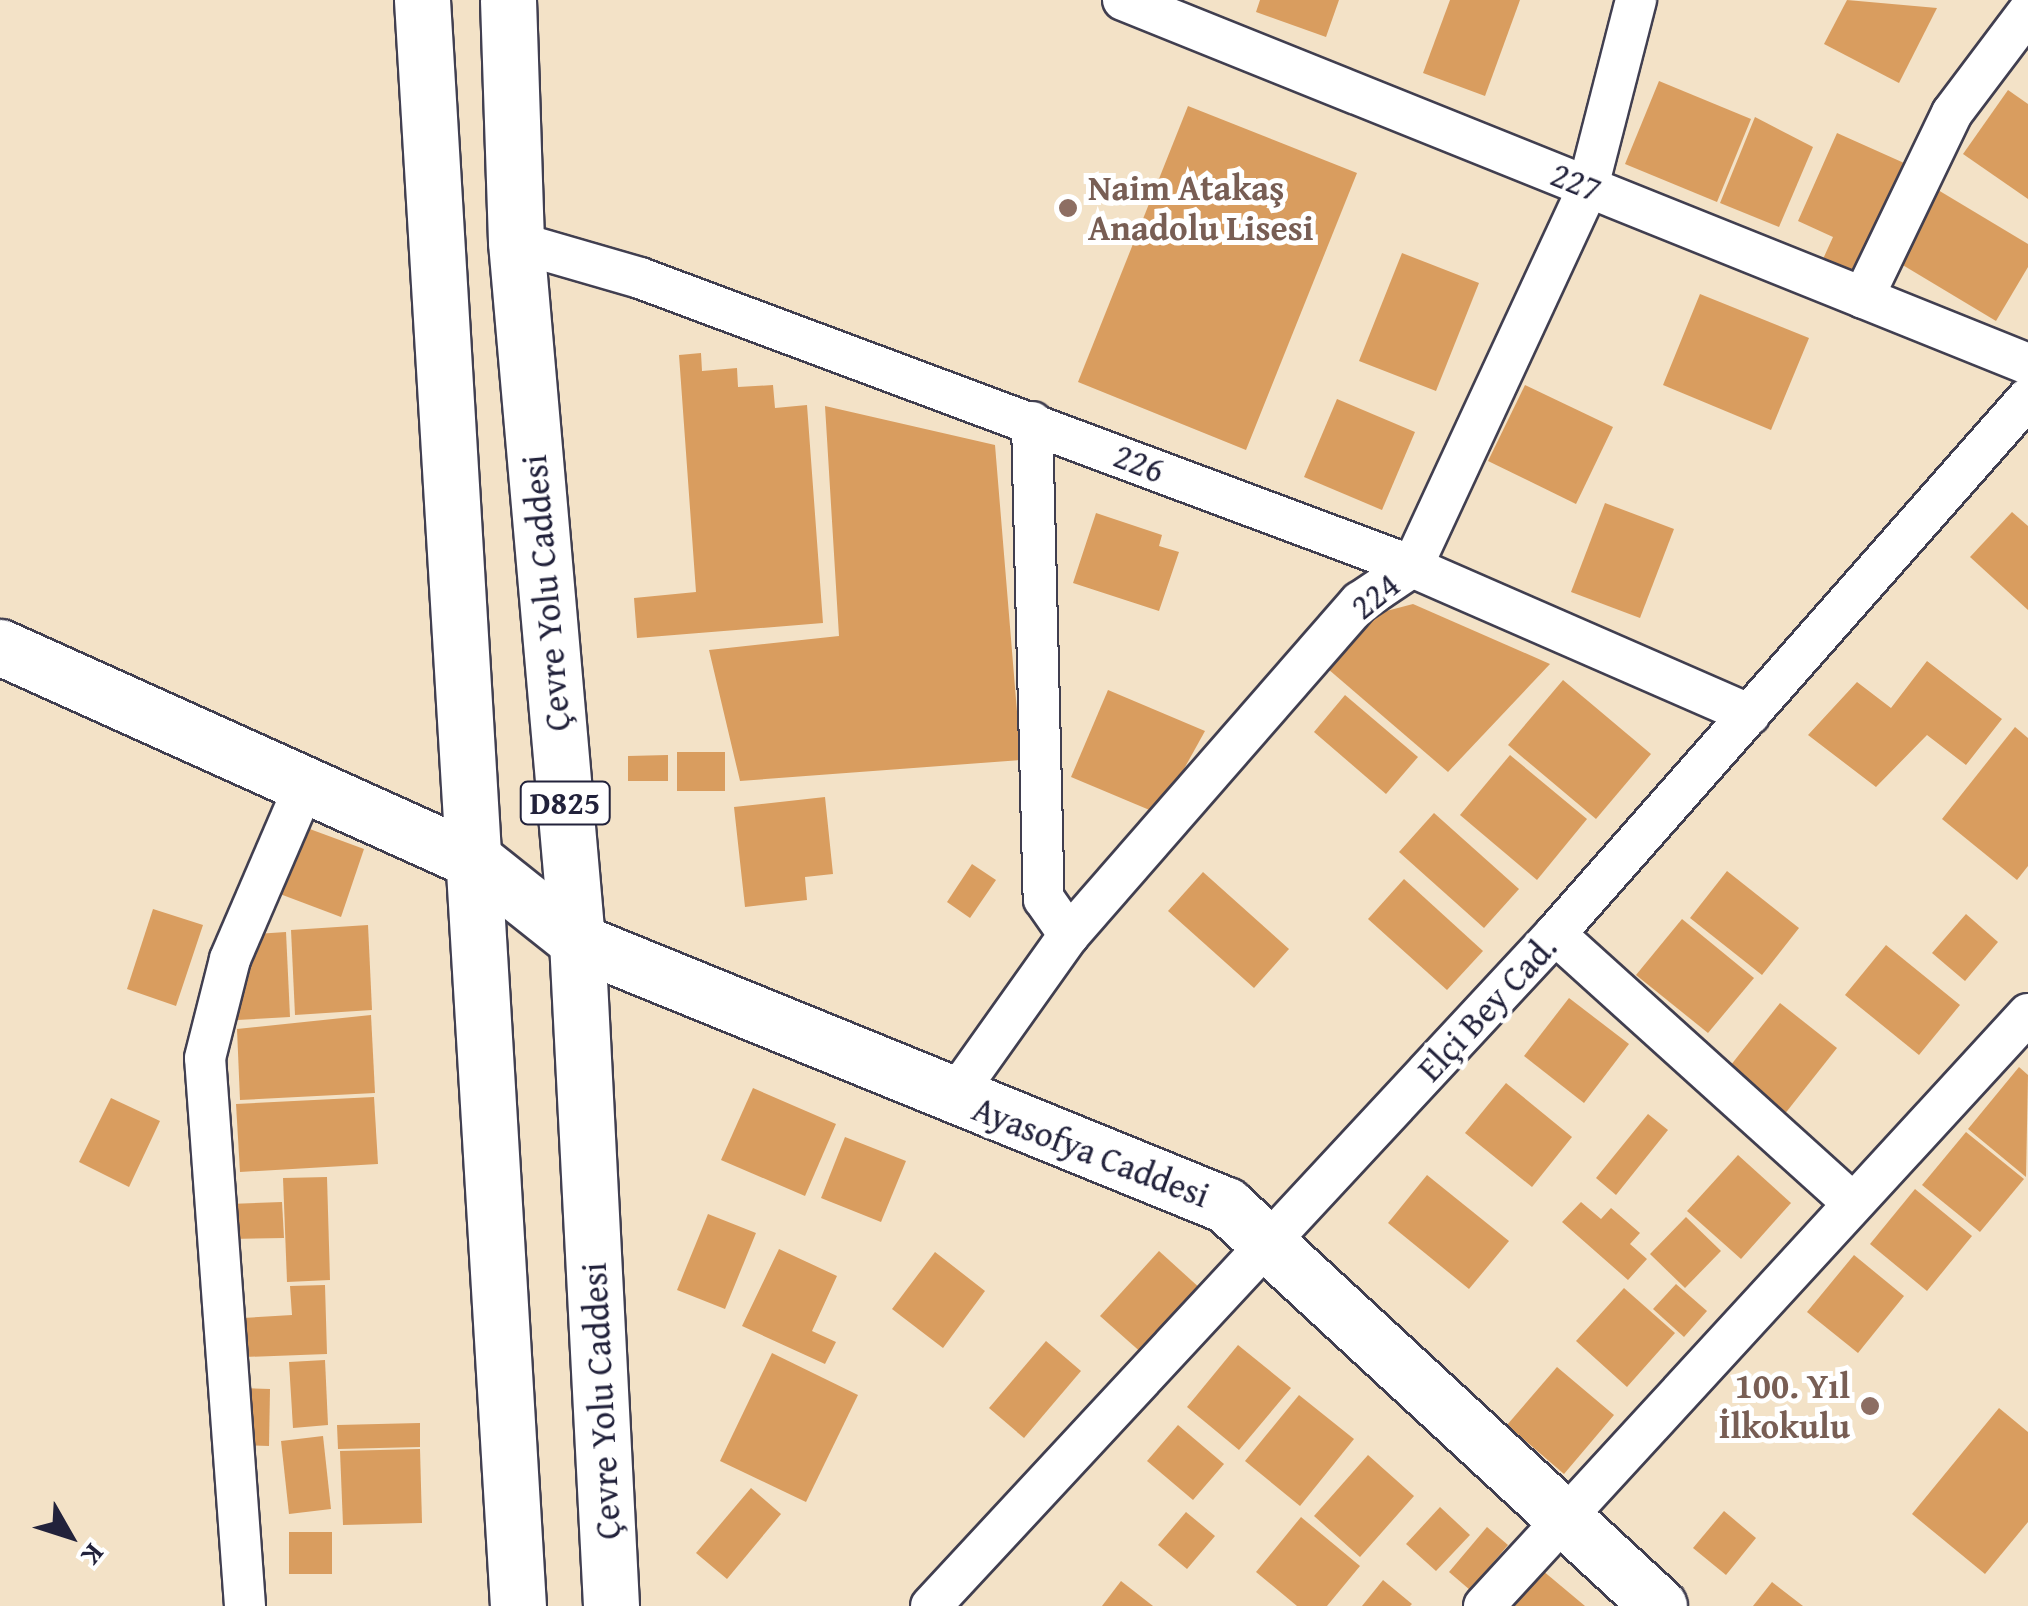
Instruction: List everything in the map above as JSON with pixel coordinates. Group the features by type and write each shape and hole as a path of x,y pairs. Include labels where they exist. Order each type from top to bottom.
{"main road":[{"name":"D825","path":"422,0 479,863 518,1606"},
{"name":"Çevre Yolu Caddesi","path":"508,0 516,242 577,941 611,1606"},
{"name":"Ayasofya Caddesi","path":"0,647 479,863 577,941 953,1098 1226,1204 1659,1606"}],"street":[{"name":"227","path":"1124,0 1200,14 1588,187 2028,364"},
{"name":"224","path":"953,1098 1069,935 1360,602 1412,567 1588,187 1636,0"},
{"path":"1863,298 1952,113 2028,12"},
{"name":"226","path":"516,242 1032,422 1412,567 1750,715"},
{"name":"Elçi Bey Cad.","path":"931,1606 1556,934 2028,398"},
{"path":"1032,422 1044,899 1069,935"},
{"path":"245,1606 205,1058 230,960 304,787"},
{"path":"1556,934 1853,1203"},
{"path":"1484,1606 2028,1014"}],"building":[{"path":"1260,0 1339,0 1326,37 1256,12"},
{"path":"1450,0 1520,0 1485,96 1423,73"},
{"path":"1847,0 1937,8 1899,83 1824,44"},
{"path":"1659,81 1751,119 1717,202 1625,164"},
{"path":"2008,90 2028,104 2028,199 1963,154"},
{"path":"1188,106 1357,173 1246,450 1078,382"},
{"path":"1755,117 1813,147 1779,227 1720,203"},
{"path":"1837,133 1913,167 1864,277 1823,259 1833,237 1798,221"},
{"path":"1938,190 2028,244 2028,267 1996,321 1896,261"},
{"path":"1402,253 1479,283 1436,391 1359,361"},
{"path":"1700,294 1809,338 1771,430 1663,385"},
{"path":"701,353 702,371 737,368 738,387 773,385 775,408 807,405 823,623 637,638 634,598 696,592 679,355"},
{"path":"1525,385 1613,427 1576,504 1488,461"},
{"path":"1337,399 1415,432 1382,510 1304,477"},
{"path":"825,406 995,445 1021,760 740,781 709,650 839,636"},
{"path":"1605,503 1674,529 1640,618 1571,592"},
{"path":"2012,512 2028,526 2028,610 1970,557"},
{"path":"1096,513 1162,535 1159,546 1179,552 1159,611 1073,583"},
{"path":"1413,604 1550,664 1448,772 1328,669 1375,614"},
{"path":"1927,661 2002,719 1966,765 1927,735 1876,787 1808,735 1857,682 1891,708"},
{"path":"1563,680 1651,754 1596,819 1508,745"},
{"path":"1108,690 1205,731 1159,814 1071,777"},
{"path":"1345,695 1418,757 1386,794 1314,732"},
{"path":"2015,727 2028,738 2028,866 2017,880 1942,819"},
{"path":"677,752 725,752 725,791 677,791"},
{"path":"668,755 668,781 628,781 628,756"},
{"path":"1510,755 1587,819 1537,880 1460,815"},
{"path":"825,797 833,874 805,877 807,900 745,907 734,807"},
{"path":"1434,813 1519,889 1484,928 1399,852"},
{"path":"307,828 364,849 341,917 272,891"},
{"path":"972,864 996,880 970,918 947,902"},
{"path":"1727,871 1799,928 1762,975 1690,918"},
{"path":"1203,872 1289,949 1254,988 1168,911"},
{"path":"1404,879 1483,951 1447,990 1368,919"},
{"path":"153,909 203,925 176,1006 127,989"},
{"path":"1966,914 1998,942 1965,981 1932,953"},
{"path":"1682,919 1754,978 1708,1033 1636,975"},
{"path":"368,925 372,1010 295,1015 291,930"},
{"path":"286,932 290,1017 237,1020 235,980 256,934"},
{"path":"1886,945 1960,1005 1919,1055 1845,995"},
{"path":"1569,998 1629,1044 1584,1103 1524,1056"},
{"path":"1780,1003 1837,1048 1780,1120 1723,1075"},
{"path":"371,1015 375,1093 240,1100 237,1029"},
{"path":"2019,1067 2028,1075 2026,1177 1968,1129"},
{"path":"1506,1083 1572,1137 1532,1187 1465,1133"},
{"path":"753,1088 836,1124 805,1196 721,1160"},
{"path":"374,1097 378,1164 240,1172 236,1104"},
{"path":"111,1098 160,1121 129,1187 79,1162"},
{"path":"1648,1114 1668,1130 1616,1195 1596,1178"},
{"path":"1966,1132 2024,1179 1980,1232 1922,1185"},
{"path":"845,1137 906,1161 881,1222 821,1198"},
{"path":"1738,1155 1791,1203 1741,1259 1687,1211"},
{"path":"1427,1175 1509,1241 1469,1289 1388,1223"},
{"path":"327,1177 330,1280 287,1282 283,1178"},
{"path":"1915,1189 1972,1236 1927,1291 1870,1244"},
{"path":"282,1202 284,1238 229,1239 229,1204"},
{"path":"1581,1202 1601,1219 1611,1208 1640,1233 1630,1244 1647,1259 1628,1280 1562,1222"},
{"path":"708,1214 756,1233 725,1309 677,1290"},
{"path":"1686,1217 1721,1251 1685,1288 1650,1254"},
{"path":"779,1249 837,1276 812,1331 836,1342 825,1364 742,1326"},
{"path":"1159,1251 1202,1290 1144,1355 1100,1316"},
{"path":"935,1252 985,1291 943,1348 892,1309"},
{"path":"1854,1255 1904,1296 1858,1353 1807,1312"},
{"path":"1676,1284 1707,1311 1684,1337 1653,1309"},
{"path":"325,1285 327,1354 245,1357 243,1318 292,1315 290,1286"},
{"path":"1624,1288 1675,1333 1627,1387 1576,1341"},
{"path":"1046,1341 1081,1371 1024,1438 989,1408"},
{"path":"1238,1345 1291,1388 1239,1450 1187,1407"},
{"path":"772,1353 858,1395 806,1502 720,1461"},
{"path":"325,1360 328,1425 293,1428 289,1362"},
{"path":"1557,1367 1614,1415 1564,1474 1507,1425"},
{"path":"237,1388 270,1389 269,1446 236,1445"},
{"path":"1299,1395 1354,1439 1300,1506 1245,1461"},
{"path":"1999,1408 2028,1432 2028,1522 1985,1574 1912,1514"},
{"path":"420,1423 420,1447 338,1449 337,1425"},
{"path":"1178,1425 1224,1464 1193,1500 1147,1461"},
{"path":"323,1436 331,1509 289,1514 281,1441"},
{"path":"420,1449 422,1523 343,1525 340,1451"},
{"path":"1368,1455 1414,1496 1360,1557 1314,1516"},
{"path":"751,1488 781,1514 727,1579 696,1553"},
{"path":"1440,1507 1470,1535 1436,1571 1406,1544"},
{"path":"1724,1511 1756,1538 1726,1575 1693,1548"},
{"path":"1186,1512 1215,1536 1187,1569 1158,1545"},
{"path":"1301,1517 1360,1566 1327,1606 1297,1606 1256,1572"},
{"path":"1487,1527 1508,1545 1470,1590 1449,1572"},
{"path":"289,1532 332,1532 332,1574 289,1574"},
{"path":"1536,1565 1585,1606 1501,1606"},
{"path":"1383,1580 1412,1604 1362,1606"},
{"path":"1121,1581 1153,1606 1102,1606"},
{"path":"1772,1582 1803,1606 1753,1606"}],"place":[{"name":"Naim Atakaş Anadolu Lisesi","path":"1068,208"},
{"name":"100. Yıl İlkokulu","path":"1870,1406"}]}
